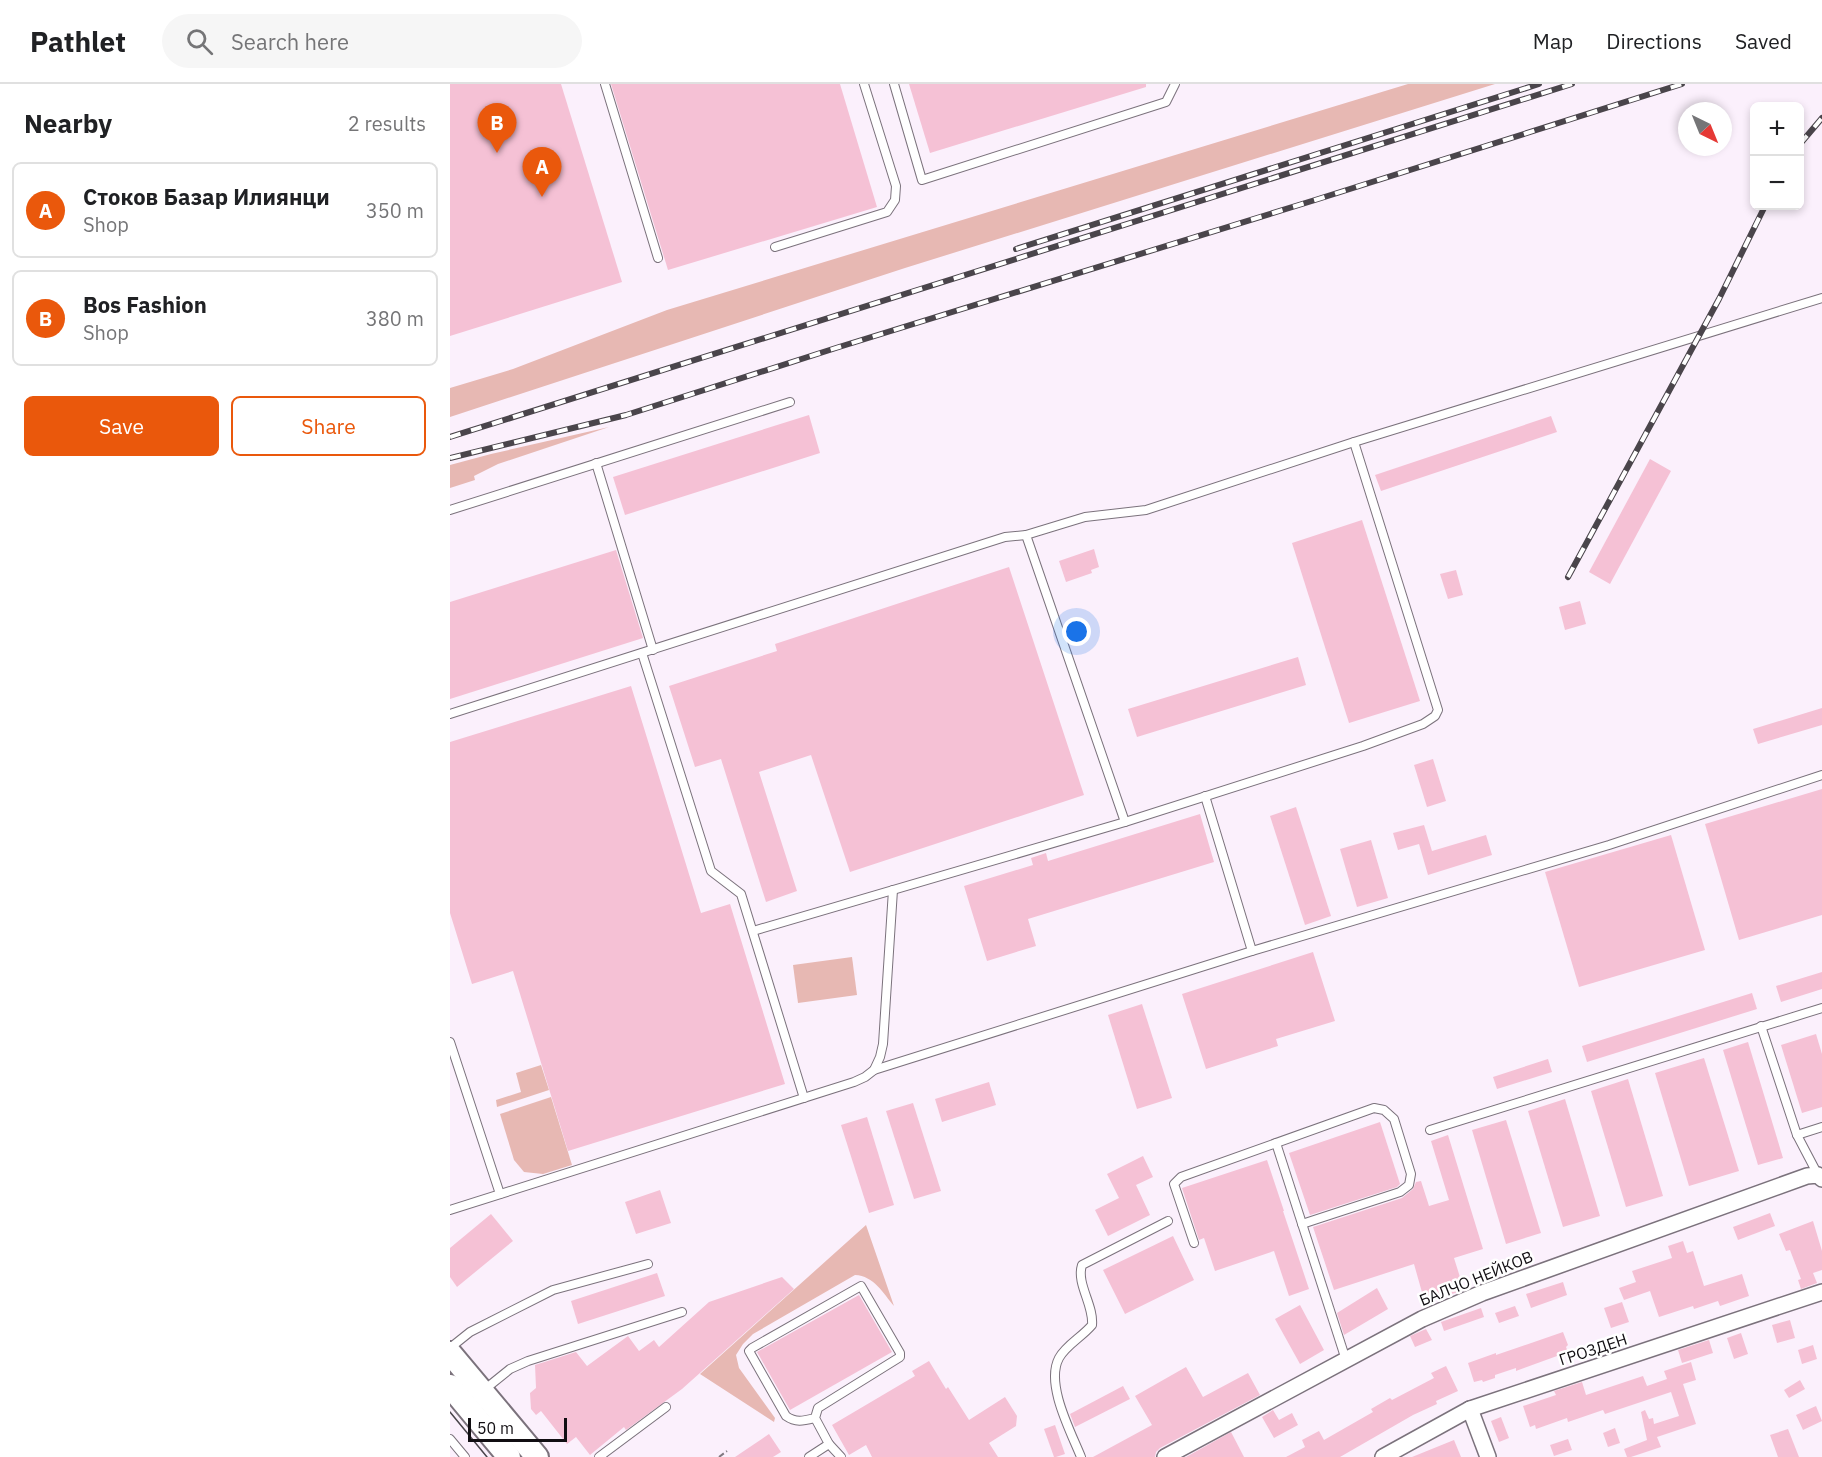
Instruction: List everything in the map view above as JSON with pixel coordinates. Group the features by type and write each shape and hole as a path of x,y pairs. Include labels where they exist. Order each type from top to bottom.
{"main road":[{"path":"450,1351 537,1457"},
{"path":"450,1386 509,1457"}],"street":[{"name":"БАЛЧО НЕЙКОВ","path":"1165,1457 1422,1319 1482,1293 1807,1176 1820,1177"},
{"name":"ГРОЗДЕН","path":"1383,1457 1470,1409 1822,1293"},
{"path":"483,1391 550,1457"},
{"path":"1470,1409 1488,1457"}],"lane":[{"path":"605,84 658,258"},
{"path":"775,247 887,212 895,200 896,186 864,84"},
{"path":"894,84 922,180 1166,102 1175,84"},
{"path":"450,714 1005,537 1026,535 1085,517 1146,510 1354,442 1822,298"},
{"path":"450,510 790,402"},
{"path":"753,931 1125,822 1403,732 1435,716 1438,710 1354,442"},
{"path":"596,463 653,650"},
{"path":"1026,535 1125,822"},
{"path":"642,653 711,871 741,894 804,1098"},
{"path":"450,1210 854,1082 866,1077 874,1070 1252,951 1609,844 1822,775"},
{"path":"1205,796 1252,951"},
{"path":"874,1070 883,1044 893,890"},
{"path":"1430,1130 1822,1008"},
{"path":"1761,1026 1797,1135 1820,1177"},
{"path":"450,1042 500,1194"},
{"path":"1194,1243 1174,1184 1181,1177 1374,1108 1384,1110 1394,1119 1411,1174 1409,1185 1400,1192 1302,1224"},
{"path":"1797,1135 1822,1127"},
{"path":"1276,1143 1346,1360"},
{"path":"1081,1457 1065,1418 1054,1382 1058,1359 1092,1325 1093,1316 1079,1273 1082,1265 1168,1221"},
{"path":"450,1351 470,1332 553,1290 648,1264"},
{"path":"815,1418 801,1421 786,1416 749,1351 861,1286 900,1353 900,1357 818,1407 815,1418 829,1444 841,1457"},
{"path":"483,1391 510,1369 528,1361 682,1312"},
{"path":"599,1457 666,1407"},
{"path":"451,1442 465,1457"},
{"path":"809,1457 829,1444"}],"path":[{"path":"719,1457 727,1451"}],"shaded area":[{"path":"1408,84 1495,84 905,268 450,417 450,388 513,369 667,310"},
{"path":"609,427 498,464 474,476 475,480 450,488 450,465"},
{"path":"852,957 857,995 798,1003 793,965"},
{"path":"541,1065 549,1090 497,1107 496,1100 521,1092 516,1073"},
{"path":"551,1097 572,1165 543,1174 524,1172 514,1160 500,1114"},
{"path":"866,1225 894,1306 868,1278 855,1275 753,1334 736,1355 739,1368 775,1418 774,1422 700,1374"}],"building":[{"path":"450,84 561,84 622,282 450,336"},
{"path":"611,84 840,84 877,207 668,270"},
{"path":"909,84 1146,84 1146,87 930,153"},
{"path":"809,415 820,453 625,515 613,477"},
{"path":"1551,416 1557,432 1381,491 1375,475"},
{"path":"1650,459 1671,471 1610,584 1589,572"},
{"path":"1362,520 1420,701 1349,723 1292,543"},
{"path":"1094,549 1099,567 1091,570 1092,573 1066,582 1059,561"},
{"path":"616,550 643,638 450,699 450,602"},
{"path":"1009,567 1084,795 850,872 811,755 759,772 797,891 766,902 721,759 695,767 669,686 777,651 775,644"},
{"path":"1456,570 1463,595 1448,599 1440,574"},
{"path":"1580,601 1586,624 1565,630 1559,607"},
{"path":"1298,657 1306,685 1137,737 1128,709"},
{"path":"631,686 701,913 730,904 785,1084 568,1151 513,971 472,984 450,913 450,742"},
{"path":"1822,708 1822,725 1758,744 1753,729"},
{"path":"1433,759 1446,801 1427,807 1414,765"},
{"path":"1822,789 1822,915 1739,940 1705,824"},
{"path":"1296,807 1331,916 1305,925 1270,816"},
{"path":"1200,814 1214,862 1028,919 1036,946 987,961 964,886 1033,865 1031,858 1046,853 1048,861"},
{"path":"1424,825 1432,851 1486,835 1492,855 1428,875 1419,844 1398,850 1393,833"},
{"path":"1671,835 1705,950 1579,987 1545,872"},
{"path":"1371,840 1388,898 1357,907 1340,849"},
{"path":"1313,952 1335,1021 1276,1039 1278,1046 1206,1069 1182,994"},
{"path":"1822,972 1822,989 1781,1002 1776,986"},
{"path":"1752,993 1757,1009 1587,1062 1582,1046"},
{"path":"1142,1004 1172,1098 1137,1109 1108,1015"},
{"path":"1816,1034 1822,1054 1822,1107 1802,1113 1781,1045"},
{"path":"1748,1042 1783,1158 1758,1165 1723,1050"},
{"path":"1704,1058 1739,1171 1689,1186 1655,1073"},
{"path":"1548,1059 1552,1072 1497,1089 1493,1077"},
{"path":"1628,1079 1663,1196 1626,1207 1591,1091"},
{"path":"989,1082 996,1105 942,1122 935,1099"},
{"path":"1565,1099 1600,1216 1563,1227 1528,1111"},
{"path":"913,1103 941,1191 914,1199 886,1111"},
{"path":"867,1117 894,1205 869,1213 841,1125"},
{"path":"1506,1120 1541,1233 1506,1244 1472,1130"},
{"path":"1380,1122 1400,1184 1397,1187 1310,1215 1289,1153"},
{"path":"1448,1135 1483,1249 1454,1258 1464,1290 1425,1303 1414,1264 1334,1290 1313,1227 1402,1198 1413,1189 1416,1182 1421,1181 1429,1206 1449,1200 1431,1141"},
{"path":"1143,1156 1153,1177 1136,1185 1150,1215 1108,1236 1095,1210 1119,1198 1107,1174"},
{"path":"1267,1160 1309,1289 1289,1296 1274,1251 1215,1271 1204,1238 1199,1240 1182,1188"},
{"path":"660,1190 671,1223 636,1234 625,1202"},
{"path":"1770,1213 1775,1226 1738,1240 1733,1227"},
{"path":"491,1214 513,1241 457,1287 450,1277 450,1248"},
{"path":"1813,1221 1822,1251 1822,1270 1813,1273 1817,1283 1801,1289 1798,1280 1801,1279 1790,1250 1786,1251 1779,1234"},
{"path":"1173,1236 1194,1280 1125,1314 1103,1270"},
{"path":"1683,1241 1687,1253 1693,1251 1704,1286 1742,1274 1749,1296 1720,1306 1718,1301 1659,1317 1650,1291 1624,1300 1619,1288 1636,1282 1632,1271 1672,1258 1668,1246"},
{"path":"657,1273 665,1296 578,1324 571,1301"},
{"path":"782,1277 794,1289 682,1389 626,1430 624,1427 590,1455 576,1437 567,1444 541,1411 536,1415 531,1409 530,1393 536,1388 535,1365 576,1352 587,1366 628,1336 639,1351 654,1340 659,1347 709,1302"},
{"path":"1563,1282 1567,1295 1531,1308 1526,1294"},
{"path":"1377,1288 1388,1309 1344,1335 1337,1313"},
{"path":"859,1295 892,1352 790,1410 757,1352"},
{"path":"1622,1302 1629,1322 1611,1328 1604,1308"},
{"path":"1300,1305 1324,1350 1300,1364 1275,1319"},
{"path":"1515,1306 1519,1316 1499,1323 1495,1313"},
{"path":"1481,1308 1484,1317 1444,1331 1441,1322"},
{"path":"1790,1320 1795,1338 1777,1343 1772,1325"},
{"path":"1426,1329 1432,1340 1415,1347 1410,1336"},
{"path":"1563,1332 1568,1352 1516,1371 1516,1368 1495,1375 1495,1378 1483,1382 1482,1380 1474,1382 1468,1363"},
{"path":"1741,1333 1748,1354 1734,1359 1727,1338"},
{"path":"1709,1340 1713,1353 1682,1363 1678,1350"},
{"path":"1813,1345 1817,1359 1802,1364 1798,1350"},
{"path":"929,1361 969,1420 1005,1397 1017,1416 1016,1426 989,1443 998,1457 872,1457 866,1445 849,1455 832,1425 915,1376 912,1371"},
{"path":"1691,1362 1696,1380 1683,1384 1696,1424 1657,1437 1661,1447 1631,1457 1627,1457 1624,1449 1647,1440 1641,1412 1645,1410 1649,1419 1653,1418 1654,1424 1679,1416 1671,1392 1605,1414 1603,1410 1568,1422 1567,1418 1536,1429 1535,1425 1530,1427 1523,1406 1556,1395 1554,1391 1582,1382 1586,1395 1643,1376 1647,1386 1667,1379 1664,1371"},
{"path":"1446,1366 1458,1391 1436,1401 1437,1404 1413,1415 1340,1457 1286,1457 1305,1447 1302,1440 1319,1431 1324,1440 1373,1412 1371,1409 1390,1398 1392,1400 1434,1378 1431,1373"},
{"path":"1186,1367 1203,1397 1248,1373 1260,1395 1160,1448 1155,1457 1093,1457 1152,1425 1135,1396"},
{"path":"1800,1380 1805,1389 1789,1398 1784,1390"},
{"path":"1123,1386 1130,1399 1075,1427 1070,1414"},
{"path":"1816,1406 1822,1421 1803,1430 1796,1415"},
{"path":"1273,1410 1279,1420 1292,1413 1298,1425 1274,1438 1262,1417"},
{"path":"1501,1417 1509,1438 1499,1442 1491,1421"},
{"path":"1055,1425 1065,1454 1054,1457 1044,1429"},
{"path":"1615,1428 1620,1443 1608,1447 1603,1433"},
{"path":"1788,1429 1799,1457 1778,1457 1770,1435"},
{"path":"1231,1432 1244,1457 1186,1457"},
{"path":"769,1434 781,1452 773,1457 735,1457"},
{"path":"1568,1439 1572,1450 1554,1456 1550,1445"},
{"path":"1454,1440 1461,1457 1412,1457"}],"tram line":[{"path":"450,1412 487,1457"}],"railway":[{"path":"1016,249 1539,84"},
{"path":"450,437 1572,84"},
{"path":"450,458 626,415 1682,84"},
{"path":"1804,139 1822,118"},
{"path":"1568,577 1719,299 1763,210"}],"place":[{"name":"Bos Fashion","path":"497,153"},
{"name":"Стоков Базар Илиянци","path":"542,197"}]}
